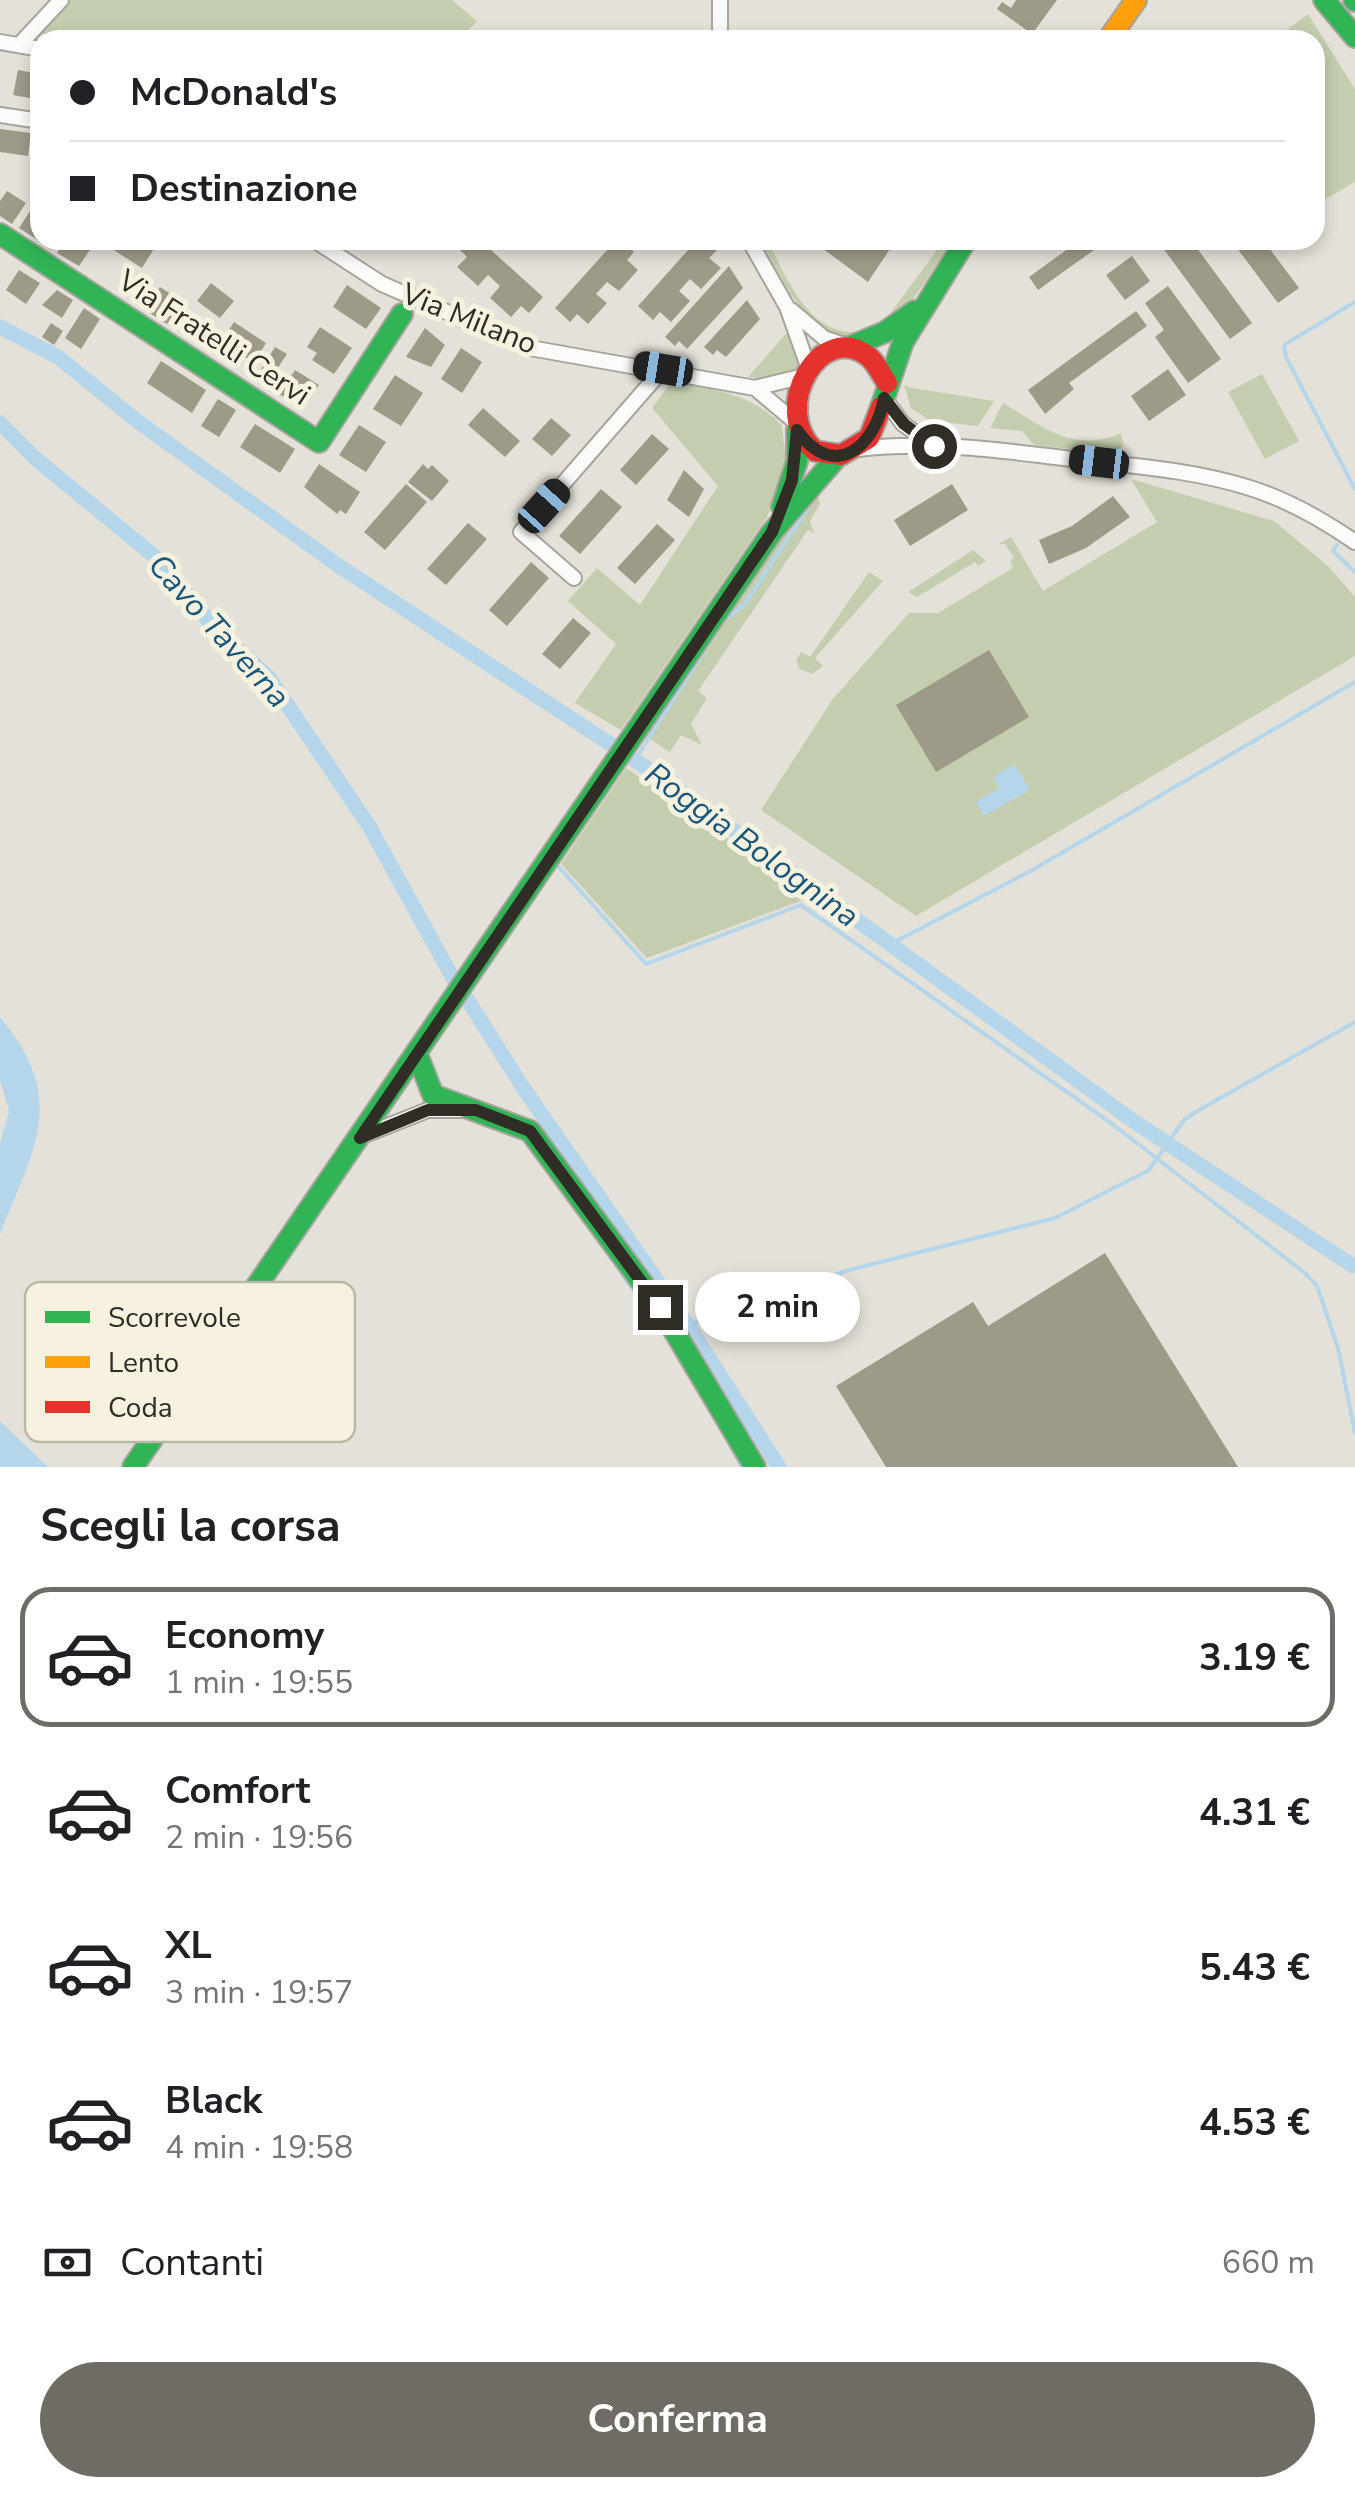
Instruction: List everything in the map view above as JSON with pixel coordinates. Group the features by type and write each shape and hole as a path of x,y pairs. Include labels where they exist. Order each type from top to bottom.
{"main road":[{"path":"1115,30 1136,0"},
{"path":"1324,0 1355,37"},
{"name":"Via Fratelli Cervi","path":"0,234 319,442 402,314"},
{"path":"261,1282 772,532 847,453 873,433 916,310 959,250"},
{"path":"772,532 792,480 795,426 806,372 827,351 885,332 916,310"},
{"path":"851,346 864,349 886,390"},
{"path":"795,426 819,454 847,453"},
{"path":"417,1054 434,1095 530,1131 660,1307 755,1467"},
{"path":"133,1467 150,1442"}],"street":[{"path":"33,30 60,0"},
{"path":"720,0 720,30"},
{"path":"20,44 30,33"},
{"path":"0,42 30,46"},
{"path":"0,115 30,120"},
{"name":"Via Milano","path":"329,250 382,284 530,348 754,388 806,372"},
{"path":"754,250 787,306 806,372"},
{"path":"787,306 824,338 851,346"},
{"path":"574,578 521,532 663,369"},
{"name":"Via Milano","path":"754,388 795,426"},
{"path":"886,390 904,424 934,446"},
{"path":"847,453 901,444 1120,464 1250,488 1296,506 1355,542"},
{"path":"360,1138 428,1110 476,1110"}],"green space":[{"path":"67,0 452,0 477,21 469,30 42,30"},
{"path":"1308,14 1318,30 1286,30"},
{"path":"1325,41 1355,89 1355,182 1325,199"},
{"path":"765,250 773,250 797,296 824,324 841,331 860,332 882,325 937,250 946,250 903,310 878,331 856,339 835,336 816,324 785,286"},
{"path":"792,327 802,354 797,370 766,380 748,377"},
{"path":"1262,374 1299,441 1265,459 1228,392"},
{"path":"671,382 731,394 758,406 782,426 786,461 790,462 767,517 621,730 575,703 616,644 568,601 597,568 640,605 718,486 652,408"},
{"path":"904,385 994,401 978,426 931,421 911,408"},
{"path":"1003,403 1059,435 1088,441 1121,433 1124,446 1110,453 1034,445 1022,431 990,428"},
{"path":"1131,479 1274,521 1329,567 1355,597 1355,656 916,916 761,810 832,700 909,613 938,613 1013,568 1010,561 1014,558 1005,544 999,544 1011,537 1043,591 1157,522"},
{"path":"815,488 820,504 810,521 814,533 808,530 698,691 707,698 691,724 702,745 681,735 670,752 641,733 717,620 770,556 781,529"},
{"path":"973,550 986,561 978,566 975,562 917,597 908,592"},
{"path":"869,572 883,581 815,658 823,666 812,674 800,669 796,661 801,652 810,657"},
{"path":"626,768 811,897 647,958 561,864"}],"water":[{"path":"1014,764 1030,790 984,816 976,802 999,788 993,777"},
{"path":"0,1017 21,1046 34,1074 39,1124 24,1176 0,1234 0,1143 9,1111 0,1080"},
{"path":"0,1421 48,1467 0,1467"}],"building":[{"path":"1016,0 1057,0 1035,30 1026,30 997,9 1002,2 1011,8"},
{"path":"18,70 30,72 30,98 13,95"},
{"path":"0,129 30,133 28,156 0,152"},
{"path":"7,191 26,203 12,224 0,216 0,201"},
{"path":"30,211 30,235 19,228"},
{"path":"59,250 90,250 79,266 57,253"},
{"path":"114,250 153,250 142,268"},
{"path":"460,250 491,250 543,297 529,313 521,306 511,317 490,298 500,286 488,275 478,286 457,267 467,257"},
{"path":"607,250 634,252 627,260 638,270 619,291 607,282 596,294 607,303 588,324 577,314 570,322 555,308"},
{"path":"688,250 717,250 709,258 721,268 701,289 690,279 679,291 690,301 671,322 660,312 653,320 638,306"},
{"path":"825,250 889,250 868,282"},
{"path":"1066,250 1094,250 1038,290 1029,277"},
{"path":"1164,250 1198,250 1252,323 1230,339"},
{"path":"1238,250 1270,250 1299,288 1278,303"},
{"path":"1132,256 1150,281 1125,300 1106,275"},
{"path":"729,266 743,288 687,349 679,341 675,346 665,337"},
{"path":"19,270 40,283 26,304 6,290"},
{"path":"211,283 234,301 220,318 197,301"},
{"path":"347,285 381,308 366,329 333,307"},
{"path":"1168,286 1221,359 1188,383 1155,337 1164,330 1145,303"},
{"path":"160,287 182,301 167,324 145,310"},
{"path":"57,290 73,300 62,318 42,305"},
{"path":"747,300 760,319 726,357 717,350 713,355 704,347"},
{"path":"84,308 100,319 81,349 65,338"},
{"path":"1136,311 1147,326 1069,383 1074,389 1045,414 1028,390"},
{"path":"234,322 266,343 254,363 221,342"},
{"path":"51,323 63,331 54,345 42,337"},
{"path":"320,327 352,348 334,374 312,360 317,353 307,347"},
{"path":"425,328 445,345 431,367 406,357"},
{"path":"275,347 287,354 271,378 260,371"},
{"path":"461,348 482,362 462,393 441,379"},
{"path":"161,361 206,390 192,413 147,383"},
{"path":"1168,369 1186,395 1149,421 1131,396"},
{"path":"295,370 319,385 303,409 279,394"},
{"path":"395,375 423,393 401,426 373,409"},
{"path":"218,399 236,410 219,437 201,426"},
{"path":"483,408 520,441 505,457 468,425"},
{"path":"551,418 571,435 552,456 532,439"},
{"path":"255,424 295,449 280,473 240,447"},
{"path":"359,425 386,442 366,472 339,455"},
{"path":"652,434 669,449 636,485 620,470"},
{"path":"319,464 360,492 346,514 340,510 337,514 304,487"},
{"path":"423,464 428,469 432,465 449,481 432,501 408,482"},
{"path":"684,470 704,489 689,517 667,500"},
{"path":"406,484 427,502 385,550 364,532"},
{"path":"952,484 968,510 910,546 894,520"},
{"path":"601,489 622,507 580,554 559,536"},
{"path":"1113,496 1130,517 1086,548 1049,564 1039,540 1072,526"},
{"path":"468,523 487,539 446,585 427,569"},
{"path":"657,524 675,540 635,584 617,568"},
{"path":"531,562 549,578 507,626 489,610"},
{"path":"573,618 591,633 560,669 542,654"},
{"path":"989,650 1029,717 936,772 896,705"},
{"path":"1105,1253 1238,1467 886,1467 836,1386 973,1302 988,1326"}],"waterway":[{"path":"1355,302 1284,345 1286,357 1355,489"},
{"name":"Roggia Bolognina","path":"0,327 58,357 137,421 339,566 659,776 1132,1120 1353,1266"},
{"name":"Cavo Taverna","path":"0,423 36,459 165,565 210,623 270,679 369,826 454,980"},
{"path":"723,621 744,605 809,506"},
{"path":"1337,545 1333,551 1355,572"},
{"path":"635,760 718,629"},
{"path":"889,945 1034,869 1355,682"},
{"path":"558,866 646,964 801,905 1111,1123 1317,1286 1338,1348 1355,1433"},
{"name":"Cavo Taverna","path":"464,994 522,1086 681,1315"},
{"path":"679,1328 849,1270 1055,1218 1149,1170 1184,1120 1199,1110 1355,1022"},
{"path":"593,1232 665,1335"},
{"name":"Cavo Taverna","path":"684,1319 779,1467"},
{"path":"716,1420 742,1467"}],"traffic: fast":[{"path":"1324,0 1355,37"},
{"path":"0,234 319,442 402,314"},
{"path":"881,407 903,342 960,250"},
{"path":"854,345 885,332 915,311"},
{"path":"782,507 797,461 797,430"},
{"path":"259,1282 772,532 837,457"},
{"path":"417,1054 433,1095 530,1131 660,1307 755,1467"},
{"path":"133,1467 150,1442"}],"traffic: slow":[{"path":"1115,30 1136,0"}],"traffic: jam":[{"path":"881,407 869,438 841,455 815,451 802,433 797,413 799,392 807,373 819,358 834,349 851,348 869,357 887,383"}],"route":[{"path":"660,1307 530,1131 476,1110 428,1110 360,1138 772,532 797,461 797,430 819,454 837,457 856,449 873,433 884,398 904,424 934,446"}]}
